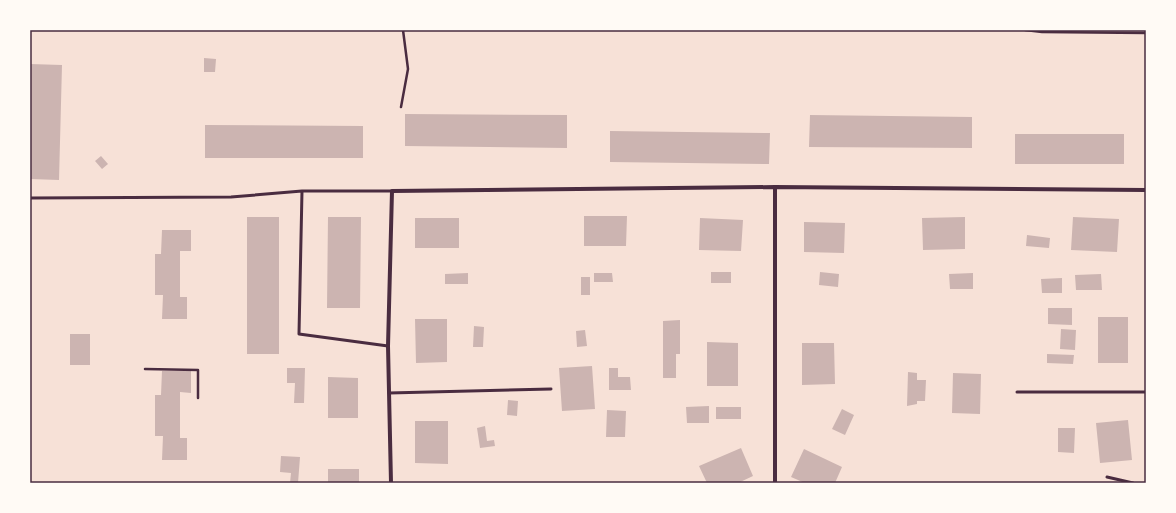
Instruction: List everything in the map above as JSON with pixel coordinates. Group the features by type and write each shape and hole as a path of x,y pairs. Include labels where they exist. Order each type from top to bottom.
{"street":[{"path":"391,483 388,346 392,191 775,187 1146,190"},
{"path":"775,187 775,483"}],"lane":[{"path":"30,198 231,197 302,191 392,191"},
{"path":"302,191 299,334 388,346"},
{"path":"389,393 551,389"},
{"path":"1017,392 1146,392"},
{"path":"1107,477 1133,483"}],"path":[{"path":"401,107 408,69 402,30"},
{"path":"1025,30 1050,32 1146,33"},
{"path":"145,369 198,370 198,398"}],"building":[{"path":"204,58 216,59 215,72 204,72"},
{"path":"30,64 62,65 59,180 30,179"},
{"path":"405,114 567,115 567,148 405,146"},
{"path":"810,115 972,117 972,148 809,147"},
{"path":"205,125 363,126 363,158 205,158"},
{"path":"610,131 770,133 769,164 610,162"},
{"path":"1015,134 1124,134 1124,164 1015,164"},
{"path":"101,156 108,164 102,169 95,161"},
{"path":"584,216 627,216 626,246 584,246"},
{"path":"247,217 279,217 279,354 247,354"},
{"path":"328,217 361,217 360,308 327,308"},
{"path":"965,217 965,249 923,250 922,218"},
{"path":"1073,217 1119,219 1117,252 1071,250"},
{"path":"415,218 459,218 459,248 415,248"},
{"path":"700,218 743,220 741,251 699,250"},
{"path":"804,222 845,223 844,253 804,252"},
{"path":"162,230 191,230 191,251 180,251 180,297 187,297 187,319 162,319 163,295 155,295 155,254 161,254"},
{"path":"1027,235 1050,238 1049,248 1026,246"},
{"path":"711,272 731,272 731,283 711,283"},
{"path":"820,272 839,274 838,287 819,285"},
{"path":"468,273 468,284 445,284 445,274"},
{"path":"594,273 612,273 613,282 594,282"},
{"path":"973,273 973,289 950,289 949,274"},
{"path":"1101,274 1102,290 1076,290 1075,275"},
{"path":"581,277 590,277 590,295 581,295"},
{"path":"1062,278 1062,293 1042,293 1041,279"},
{"path":"1048,308 1072,308 1072,325 1048,324"},
{"path":"1098,317 1128,317 1128,363 1098,363"},
{"path":"415,319 447,319 447,362 416,363"},
{"path":"680,320 680,354 676,354 676,378 663,378 663,321"},
{"path":"474,326 484,327 483,347 473,347"},
{"path":"1061,329 1076,330 1075,350 1060,349"},
{"path":"585,330 587,346 577,347 576,331"},
{"path":"70,334 90,334 90,365 70,365"},
{"path":"707,342 738,343 738,386 707,386"},
{"path":"802,343 834,343 835,384 802,385"},
{"path":"1047,354 1074,355 1073,364 1047,363"},
{"path":"592,366 595,409 562,411 559,368"},
{"path":"287,368 305,368 304,403 294,403 295,383 287,383"},
{"path":"609,368 618,368 618,377 630,377 631,390 609,390"},
{"path":"162,371 191,371 191,393 180,392 180,438 187,438 187,460 162,460 163,436 155,436 155,395 161,395"},
{"path":"908,372 917,373 917,380 926,380 925,401 917,401 917,404 907,406"},
{"path":"953,373 981,374 980,414 952,413"},
{"path":"328,377 358,378 358,418 328,418"},
{"path":"508,400 518,401 517,416 507,415"},
{"path":"709,406 709,423 687,423 686,407"},
{"path":"716,407 741,407 741,419 716,419"},
{"path":"842,409 854,415 845,435 832,429"},
{"path":"607,410 626,411 625,437 606,437"},
{"path":"1128,420 1132,460 1100,463 1096,423"},
{"path":"415,421 448,421 448,464 415,463"},
{"path":"485,426 487,441 494,440 495,446 480,448 477,428"},
{"path":"1058,428 1075,428 1074,453 1058,452"},
{"path":"741,448 753,476 738,483 707,483 699,466"},
{"path":"804,449 842,467 835,483 805,483 791,477"},
{"path":"281,456 300,457 298,483 290,483 291,473 280,472"},
{"path":"328,469 359,469 359,483 328,483"}]}
